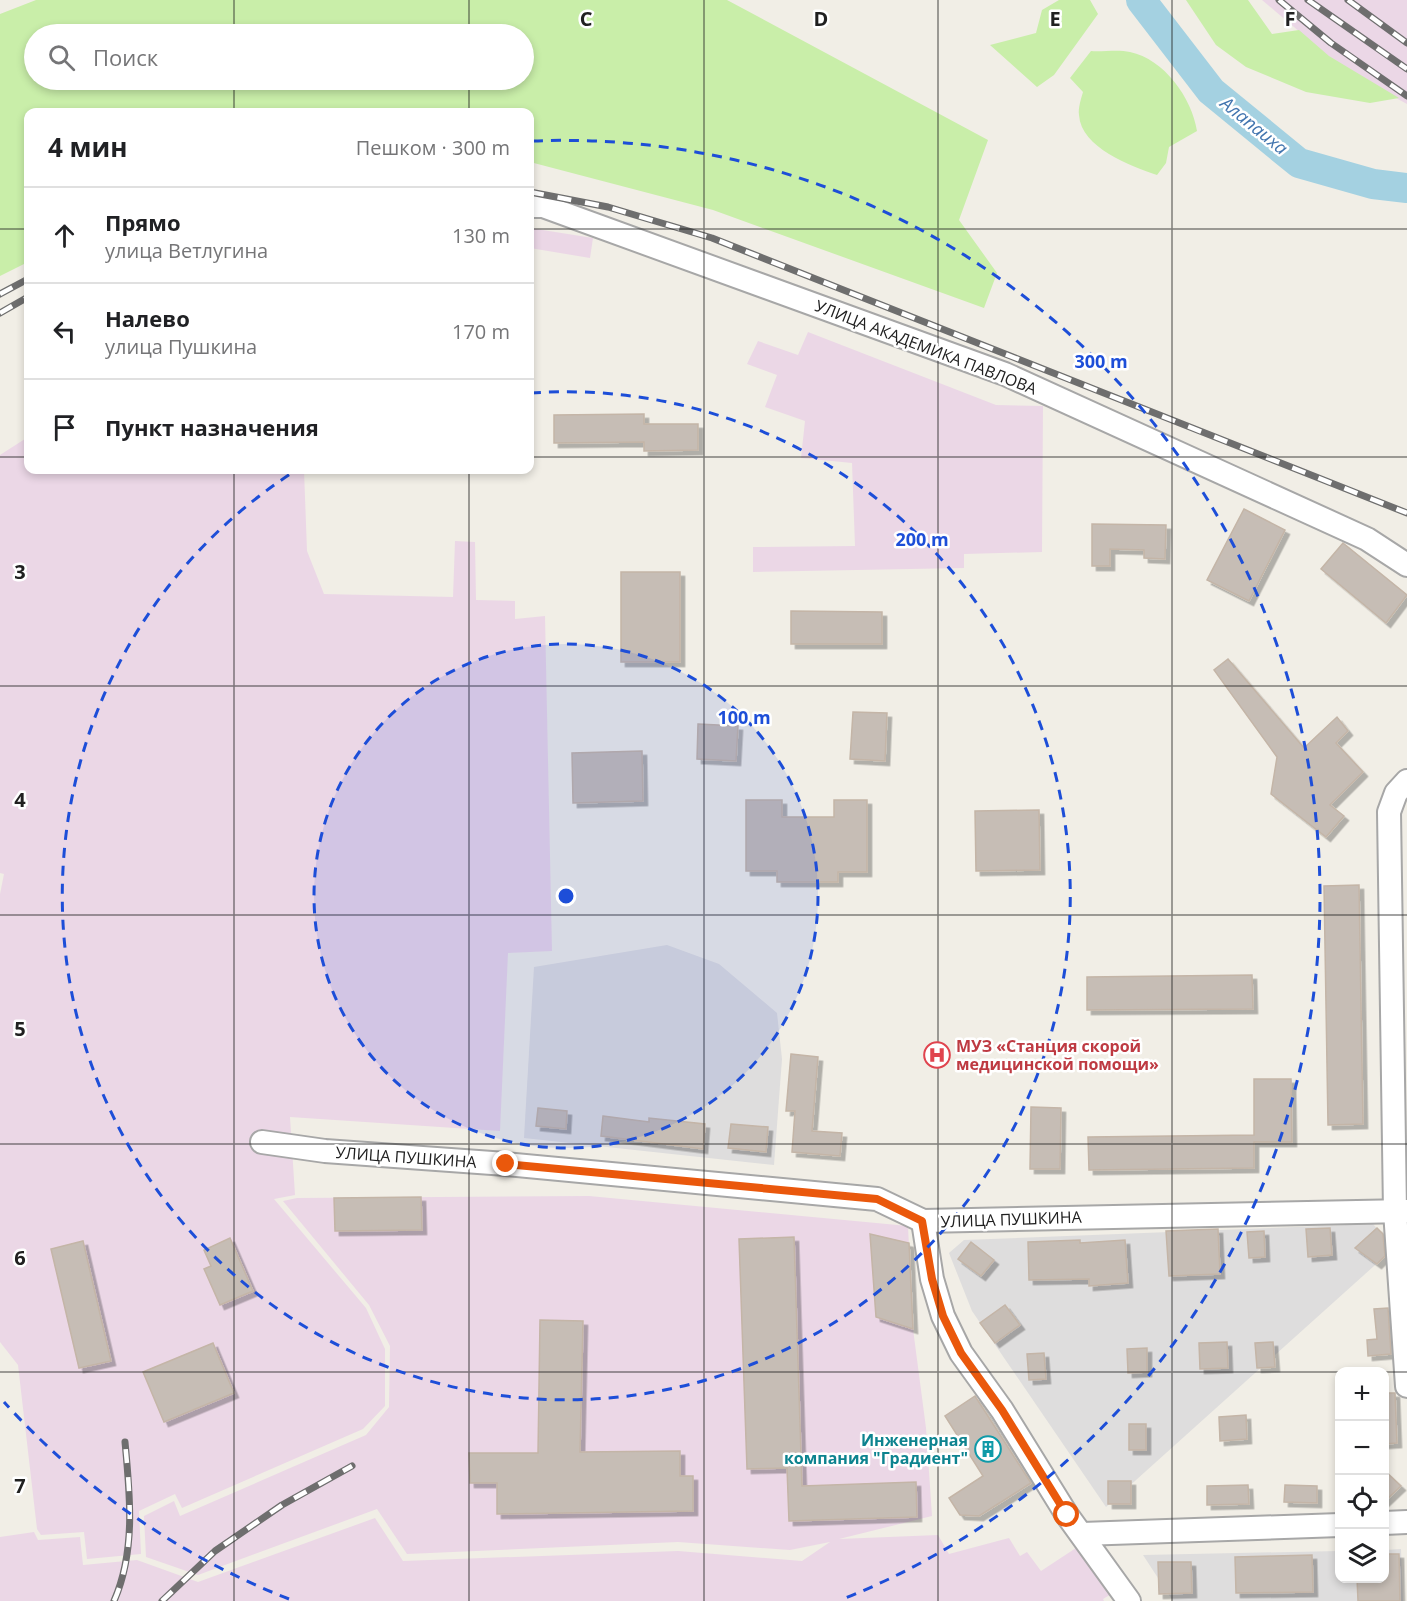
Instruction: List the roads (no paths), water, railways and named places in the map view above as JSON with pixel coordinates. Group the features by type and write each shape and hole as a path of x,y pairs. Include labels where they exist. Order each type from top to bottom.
{"street":[{"name":"УЛИЦА АКАДЕМИКА ПАВЛОВА","path":"534,206 543,206 1005,375 1367,539 1407,566"},
{"path":"1407,781 1396,793 1389,812 1400,885 1401,1211 1407,1386"},
{"name":"УЛИЦА ПУШКИНА","path":"262,1142 325,1151 506,1164 877,1199 922,1221 1401,1211"},
{"path":"922,1221 932,1279 943,1316 961,1353 1129,1601"},
{"path":"1389,1523 1407,1522"},
{"path":"1082,1534 1335,1525"}],"waterway":[{"name":"Алапаиха","path":"1141,0 1211,91 1299,163 1373,184 1407,188"}],"railway":[{"path":"1279,0 1331,43 1407,96"},
{"path":"1308,0 1407,69"},
{"path":"1348,0 1407,43"},
{"path":"534,193 608,207 712,238 1407,513"},
{"path":"0,294 24,281"},
{"path":"0,313 24,299"},
{"path":"114,1601 126,1563 130,1523 125,1442"},
{"path":"162,1601 215,1551 282,1505 352,1466"}],"place":[{"name":"МУЗ «Станция скорой медицинской помощи»","path":"937,1055"},
{"name":"Инженерная компания \"Градиент\"","path":"988,1449"}]}
